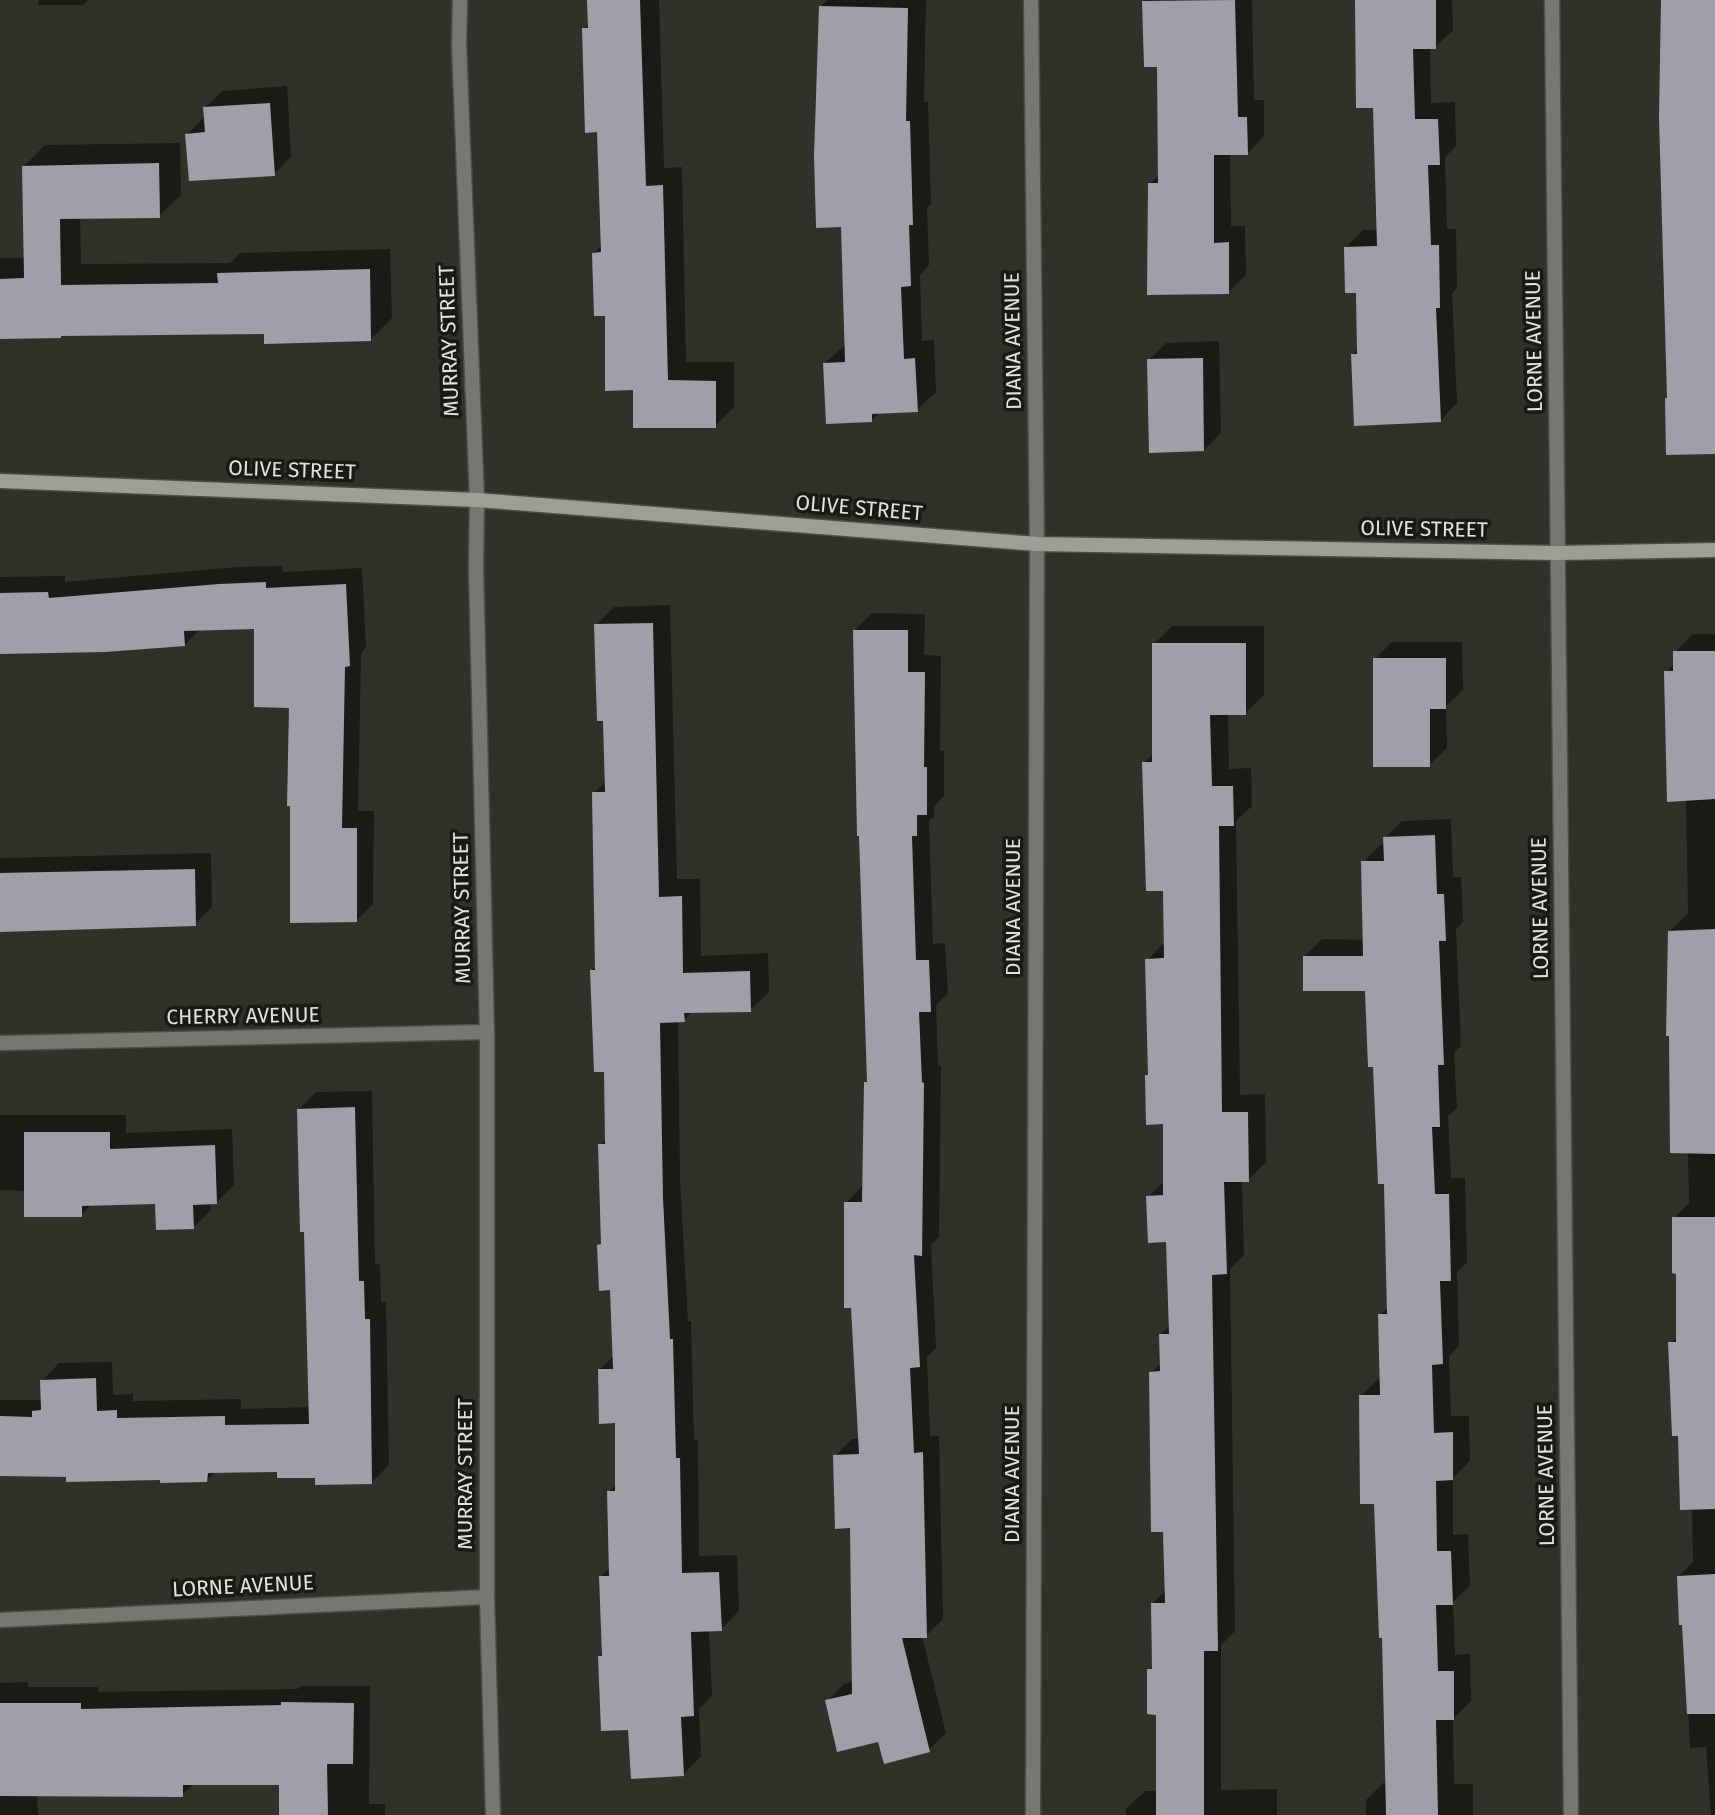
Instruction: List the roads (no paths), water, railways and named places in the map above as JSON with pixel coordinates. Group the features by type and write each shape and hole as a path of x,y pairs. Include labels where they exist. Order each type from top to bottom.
{"street":[{"name":"MURRAY STREET","path":"460,0 459,44 477,500 476,568 487,1032 487,1597 493,1815"},
{"name":"DIANA AVENUE","path":"1031,0 1037,544 1033,1815"},
{"name":"LORNE AVENUE","path":"1552,0 1571,1815"},
{"name":"OLIVE STREET","path":"0,481 477,500 1037,544 1558,553 1715,550"},
{"name":"CHERRY AVENUE","path":"0,1043 487,1032"},
{"name":"LORNE AVENUE","path":"0,1620 487,1597"}]}
